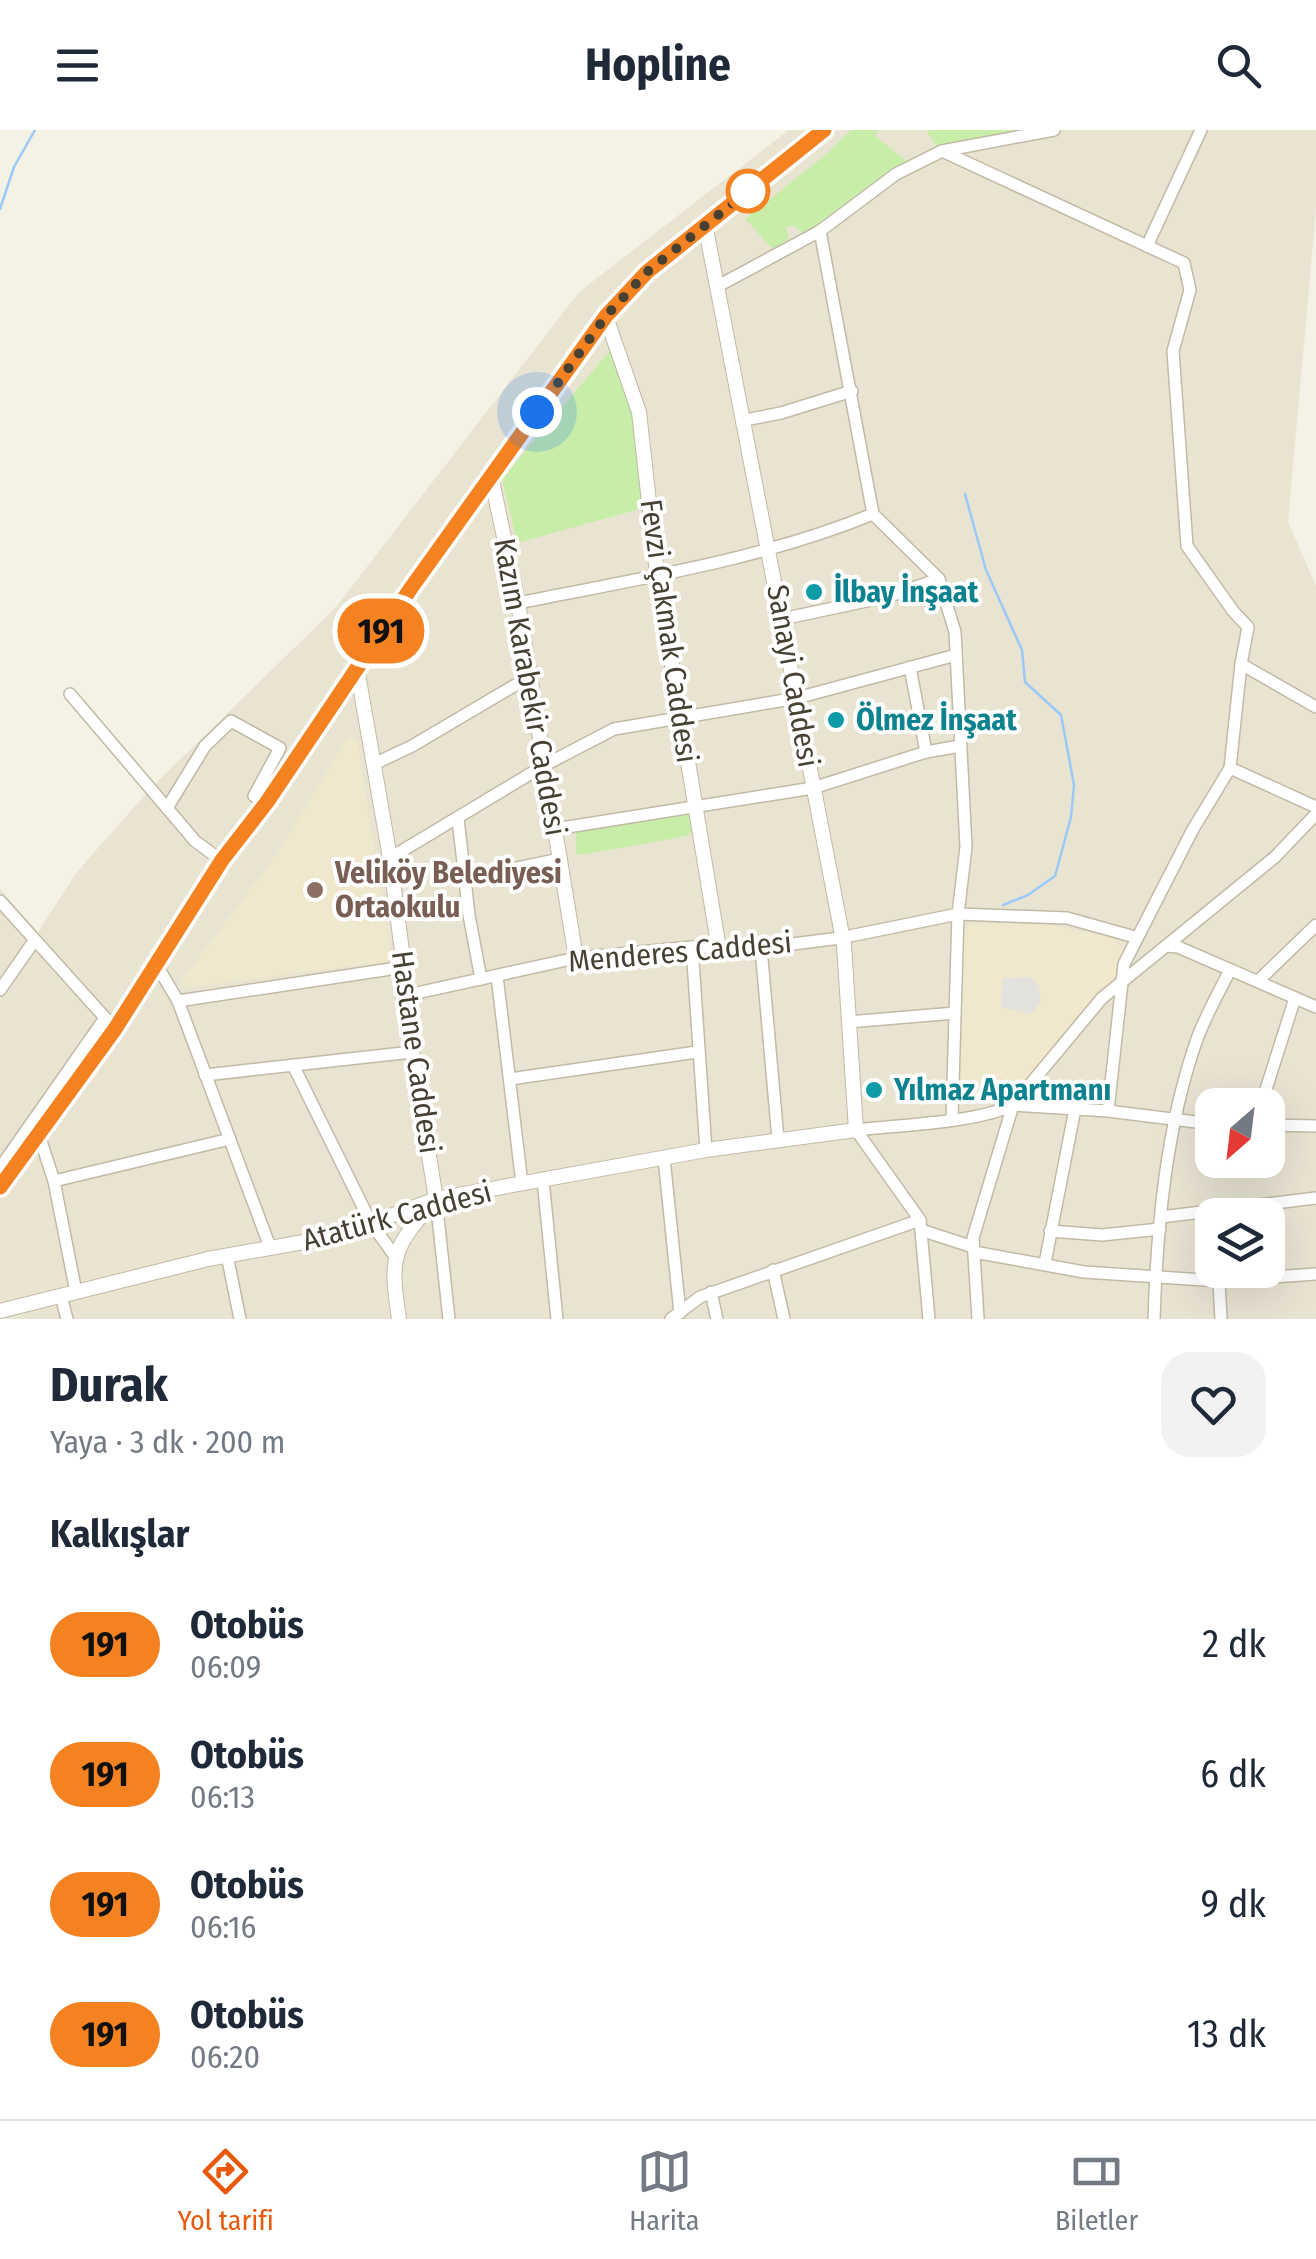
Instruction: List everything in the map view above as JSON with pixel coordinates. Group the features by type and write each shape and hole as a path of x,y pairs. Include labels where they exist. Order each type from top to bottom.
{"street":[{"path":"0,1168 156,964 222,860 267,802 353,672 606,316 647,272 824,130"},
{"path":"718,286 820,231 896,174 942,151 1054,130"},
{"path":"1148,246 1201,130"},
{"path":"942,151 1184,263 1190,290 1172,351 1188,546 1232,611 1248,627 1230,768 1192,831 1124,964 1108,1111"},
{"name":"Sanayi Caddesi","path":"706,224 844,945 856,1130"},
{"path":"820,231 874,514 939,580 954,632 966,847 958,914 952,1119"},
{"name":"Fevzi Çakmak Caddesi","path":"606,316 639,412 657,574 719,949"},
{"path":"745,420 852,390"},
{"name":"Kazım Karabekir Caddesi","path":"491,476 518,603 576,958"},
{"path":"518,603 770,547 874,514"},
{"path":"782,618 890,596 939,580"},
{"path":"390,858 614,729 798,698 956,655"},
{"path":"1242,664 1316,708"},
{"path":"910,667 926,752"},
{"name":"Hastane Caddesi","path":"353,672 358,674 390,858 404,968 403,996 436,1200"},
{"path":"374,764 529,677"},
{"path":"70,694 195,841 222,860"},
{"path":"167,808 205,746 231,720 280,748 254,796 267,802"},
{"path":"555,829 813,788 926,752 960,746"},
{"path":"277,754 292,762"},
{"path":"978,1319 974,1250 1006,1103 1123,978 1275,857 1316,810 1230,768"},
{"path":"458,819 482,979"},
{"path":"465,879 560,859"},
{"path":"0,901 110,1023"},
{"name":"Menderes Caddesi","path":"403,996 576,958 692,948 761,948 840,938 958,914 1066,918 1135,937"},
{"path":"1258,981 1316,925"},
{"path":"0,990 34,941"},
{"path":"1166,946 1178,947 1316,1007"},
{"path":"692,948 706,1150"},
{"path":"761,948 778,1139"},
{"path":"156,964 178,1001 270,1248"},
{"path":"178,1001 404,968"},
{"path":"1154,1319 1160,1223 1175,1121 1198,1038 1230,970"},
{"path":"498,976 522,1184"},
{"path":"1266,1088 1295,998"},
{"path":"848,1022 955,1013"},
{"path":"0,1187 39,1135 110,1023"},
{"path":"205,1075 412,1052"},
{"path":"510,1079 697,1052"},
{"path":"293,1065 372,1223 394,1255 399,1319"},
{"path":"930,1319 920,1225 856,1130 952,1119 1006,1103 1195,1123"},
{"path":"1045,1264 1075,1109"},
{"path":"1285,1125 1316,1126"},
{"name":"Atatürk Caddesi","path":"0,1311 227,1255 337,1236 436,1200 706,1150 856,1130"},
{"path":"39,1135 54,1181 69,1294 67,1319"},
{"path":"54,1181 230,1140"},
{"path":"664,1158 676,1316"},
{"path":"543,1180 557,1319"},
{"path":"1050,1231 1102,1235 1316,1198"},
{"path":"394,1255 409,1230 436,1200"},
{"path":"436,1200 449,1319"},
{"path":"676,1316 700,1296 920,1225 974,1250 1084,1272 1195,1279"},
{"path":"227,1255 240,1319"},
{"path":"773,1270 784,1319"},
{"path":"1285,1276 1316,1274"},
{"path":"1219,1288 1221,1319"},
{"path":"711,1292 717,1319"}],"shaded area":[{"path":"789,130 1316,130 1316,209 1288,522 1316,586 1316,1319 0,1319 0,889 38,932 77,872 149,790 336,607 579,292"},
{"name":"Veliköy Belediyesi Ortaokulu","path":"348,737 357,740 391,958 184,988 181,981 274,858"},
{"path":"973,923 1051,925 1113,938 1124,951 1116,981 1016,1092 957,1103 962,932"},
{"path":"1030,977 1039,986 1041,1001 1032,1014 1001,1007 1002,978"}],"green space":[{"path":"851,130 879,130 875,136 907,161 805,235 793,225 786,228 789,239 773,249 745,219"},
{"path":"926,130 1021,130 937,147"},
{"path":"617,342 635,411 647,507 517,543 502,479"},
{"path":"683,809 690,813 692,832 687,836 576,853 576,832"}],"waterway":[{"path":"0,209 14,167 35,130"},
{"path":"965,494 986,570 1022,650 1025,682 1061,715 1074,785 1071,817 1055,876 1028,895 1003,905"}],"bus line":[{"name":"191","path":"0,1187 115,1029 222,860 267,802 470,503 606,316 647,272 824,130"}],"place":[{"name":"İlbay İnşaat","path":"814,592"},
{"name":"Ölmez İnşaat","path":"836,720"},
{"name":"Veliköy Belediyesi Ortaokulu","path":"315,890"},
{"name":"Yılmaz Apartmanı","path":"874,1090"}],"route":[{"path":"537,412 606,316 647,272 748,191"}]}
